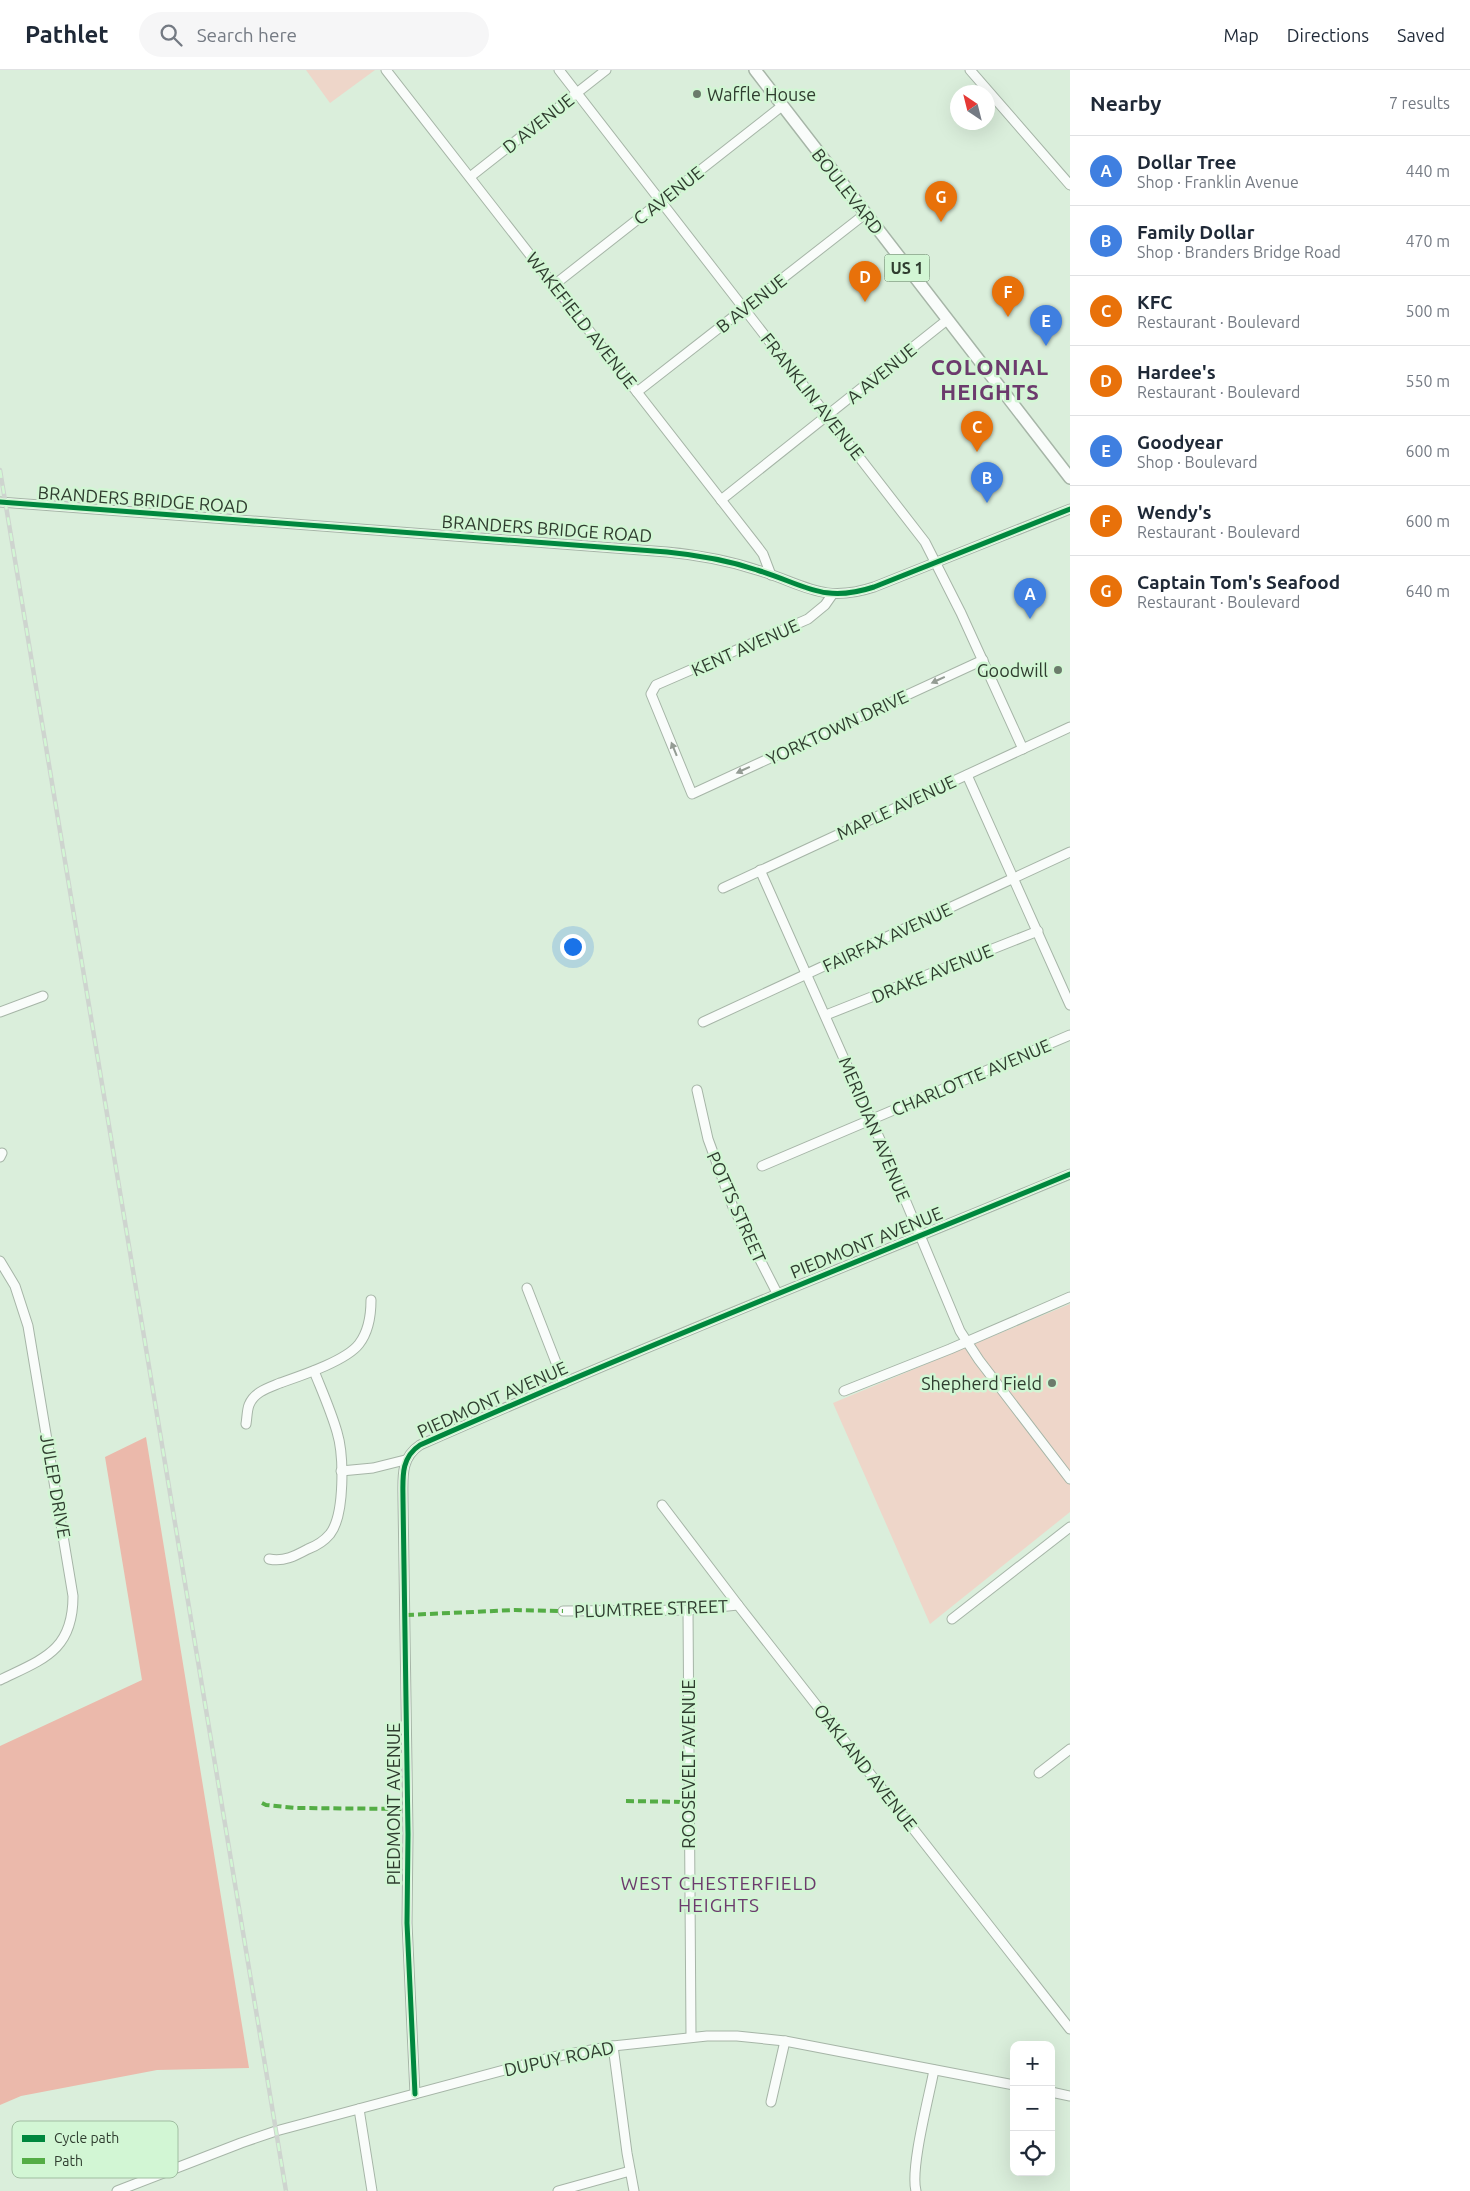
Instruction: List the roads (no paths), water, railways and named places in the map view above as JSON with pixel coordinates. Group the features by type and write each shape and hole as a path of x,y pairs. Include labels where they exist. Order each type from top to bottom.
{"main road":[{"name":"BOULEVARD","path":"758,71 782,106 1070,478"}],"street":[{"name":"WAKEFIELD AVENUE","path":"386,70 763,554 771,575"},
{"name":"FRANKLIN AVENUE","path":"559,70 918,532 937,562 1023,749"},
{"name":"D AVENUE","path":"470,176 606,70"},
{"path":"973,71 1070,185"},
{"name":"C AVENUE","path":"554,285 782,106"},
{"path":"1063,177 1070,170"},
{"name":"B AVENUE","path":"637,392 865,214"},
{"name":"A AVENUE","path":"721,500 947,320"},
{"name":"BRANDERS BRIDGE ROAD","path":"0,502 533,541 696,555 734,563 812,591 832,595 848,594 874,588 1070,509"},
{"name":"KENT AVENUE","path":"692,794 652,690 656,685 808,619 816,614 832,595"},
{"name":"YORKTOWN DRIVE","path":"692,794 982,660"},
{"name":"MAPLE AVENUE","path":"722,888 1070,727"},
{"path":"967,775 1070,1005"},
{"name":"FAIRFAX AVENUE","path":"703,1022 1070,852"},
{"name":"MERIDIAN AVENUE","path":"760,870 826,1015 966,1342 1070,1479"},
{"name":"DRAKE AVENUE","path":"826,1015 1038,931"},
{"path":"0,1012 43,996"},
{"name":"CHARLOTTE AVENUE","path":"762,1166 1070,1035"},
{"name":"POTTS STREET","path":"697,1090 708,1139 733,1207 776,1293"},
{"name":"PIEDMONT AVENUE","path":"415,2094 407,1923 408,1834 403,1500 406,1460 413,1449 776,1293 1070,1174"},
{"name":"JULEP DRIVE","path":"0,1261 15,1286 28,1326 68,1558 73,1603 71,1623 63,1641 42,1659 0,1680"},
{"path":"526,1288 564,1383"},
{"path":"844,1391 966,1342 1070,1296"},
{"path":"246,1424 249,1404 263,1390 314,1371 352,1351 360,1343 368,1327 371,1315 371,1300"},
{"path":"268,1559 278,1561 287,1559 313,1547 330,1534 339,1511 341,1471 337,1432 314,1371"},
{"path":"341,1471 373,1468 406,1460"},
{"name":"OAKLAND AVENUE","path":"662,1505 738,1605 1070,2028"},
{"path":"952,1618 1070,1527"},
{"name":"PLUMTREE STREET","path":"564,1611 688,1610 738,1605"},
{"name":"ROOSEVELT AVENUE","path":"688,1610 692,2037"},
{"path":"1039,1773 1070,1749"},
{"name":"DUPUY ROAD","path":"178,2168 241,2143 553,2057 612,2046 692,2037 737,2036 785,2041 1010,2084"},
{"path":"771,2102 785,2041"},
{"path":"612,2046 634,2191"},
{"path":"916,2191 914,2182 918,2151 934,2070"},
{"path":"1055,2093 1070,2096"},
{"path":"359,2109 372,2191"},
{"path":"558,2191 630,2172"},
{"name":"DUPUY ROAD","path":"118,2191 151,2178"}],"railway":[{"path":"0,470 286,2191"}],"place":[{"name":"Waffle House","path":"697,94"},
{"name":"Captain Tom's Seafood","path":"941,222"},
{"name":"Hardee's","path":"865,302"},
{"name":"Wendy's","path":"1008,317"},
{"name":"Goodyear","path":"1046,346"},
{"name":"KFC","path":"977,452"},
{"name":"Family Dollar","path":"987,503"},
{"name":"Dollar Tree","path":"1030,619"},
{"name":"Goodwill","path":"1058,670"},
{"name":"Shepherd Field","path":"1052,1383"}],"district":[{"name":"COLONIAL HEIGHTS","path":"990,378"},
{"name":"WEST CHESTERFIELD HEIGHTS","path":"719,1894"}]}
